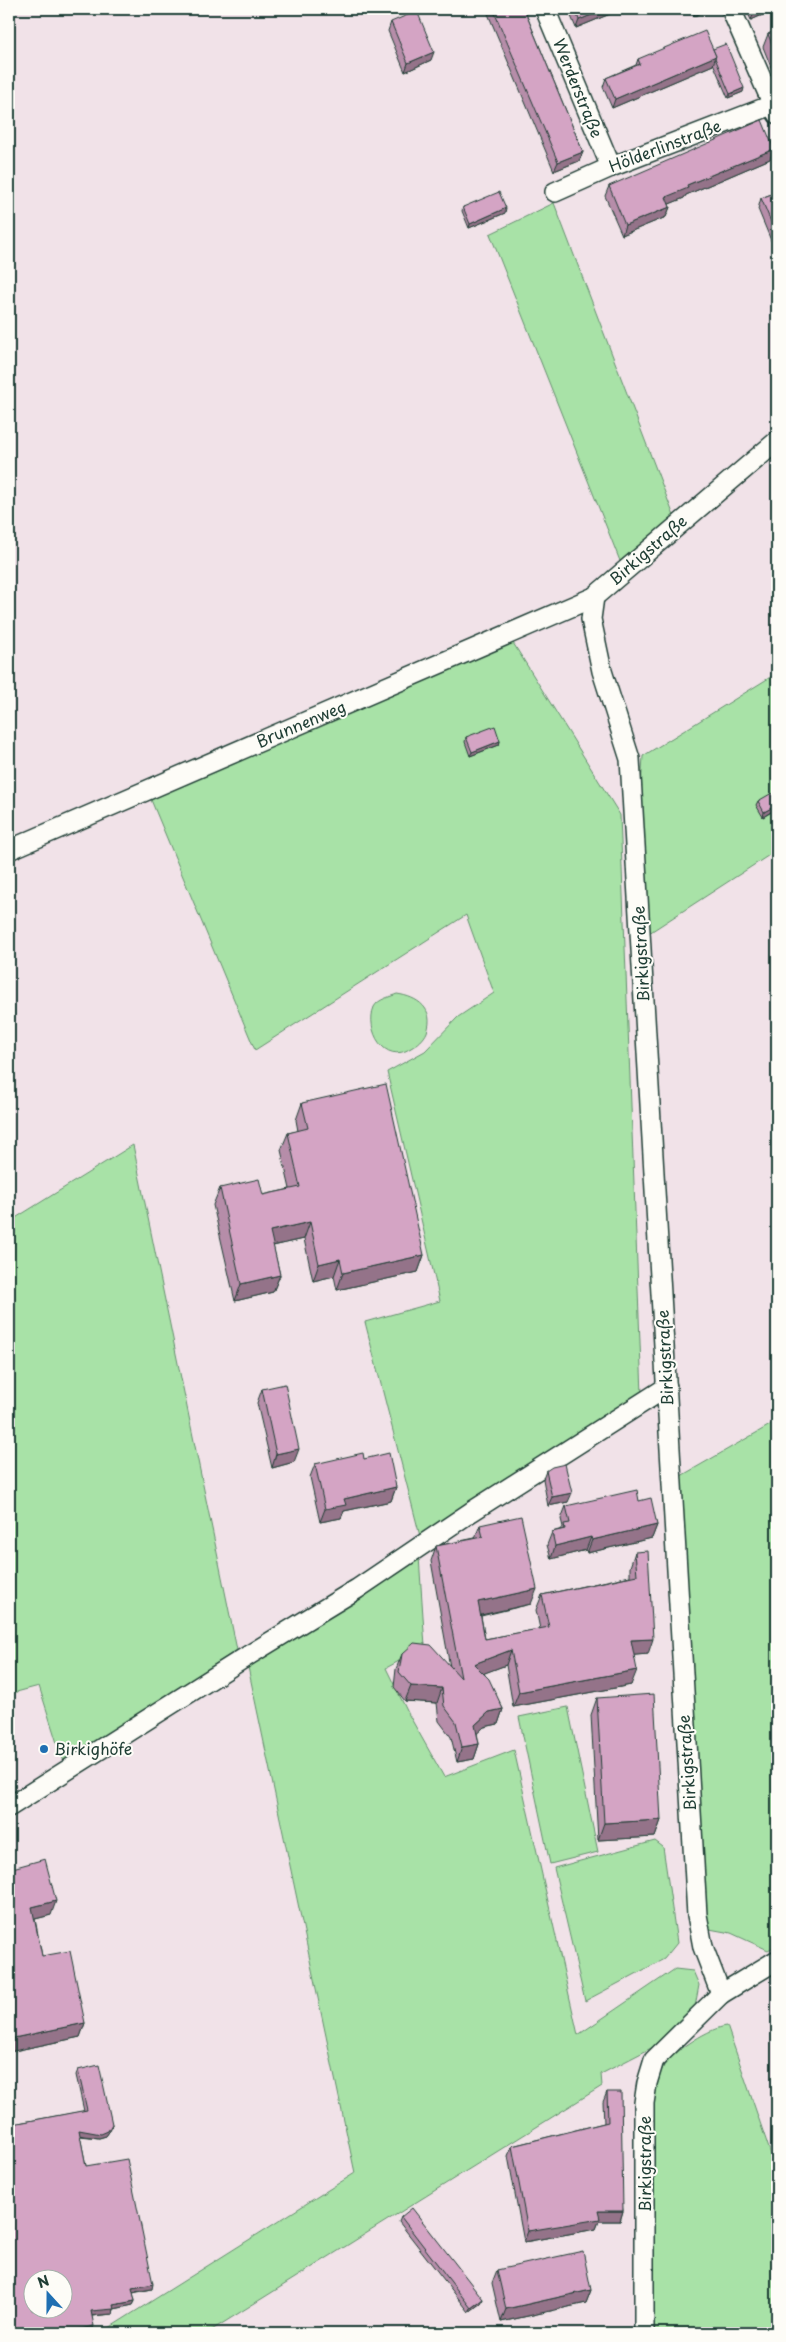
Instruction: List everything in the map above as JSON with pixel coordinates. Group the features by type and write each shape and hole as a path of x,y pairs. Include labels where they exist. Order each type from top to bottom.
{"street":[{"name":"Werderstraße","path":"545,9 611,167"},
{"path":"731,9 776,107"},
{"name":"Hölderlinstraße","path":"555,192 611,167 776,107"},
{"name":"Birkigstraße","path":"644,2333 644,2104 646,2083 654,2060 721,1994 703,1947 697,1915 630,759 602,671 591,619 594,597 777,441"},
{"name":"Brunnenweg","path":"9,850 594,597"},
{"path":"9,1807 357,1589 486,1502 667,1387"},
{"path":"721,1994 777,1960"}],"green space":[{"path":"554,203 674,516 620,561 490,234"},
{"path":"510,638 620,815 642,1395 421,1540 365,1322 440,1301 387,1072 425,1051 458,1017 494,993 466,915 255,1050 149,795"},
{"path":"777,673 777,850 646,935 640,803 643,756"},
{"path":"397,994 418,1001 427,1011 429,1024 424,1037 414,1046 401,1052 393,1052 385,1049 379,1042 372,1025 372,1016 376,1004"},
{"path":"133,1145 237,1650 63,1762 39,1686 9,1694 9,1222"},
{"path":"777,1421 777,1945 768,1950 731,1933 704,1928 681,1476"},
{"path":"419,1556 425,1647 386,1668 409,1715 444,1777 514,1750 578,2035 675,1969 693,1971 699,1985 695,2007 655,2046 601,2074 602,2086 207,2333 101,2333 355,2173 248,1667"},
{"path":"568,1707 598,1852 550,1864 519,1717"},
{"path":"655,1841 663,1847 677,1943 664,1959 585,2001 554,1868"},
{"path":"727,2026 777,2172 777,2333 653,2333 653,2093 662,2069 671,2057 703,2035"}],"building":[{"path":"493,9 524,9 583,152 558,162"},
{"path":"575,9 606,9 579,20"},
{"path":"417,11 434,52 408,63 391,22"},
{"path":"777,30 777,57 768,34"},
{"path":"705,31 716,56 615,99 606,78 640,64 638,59"},
{"path":"726,44 744,88 730,94 713,49"},
{"path":"762,120 774,149 687,185 688,188 666,197 670,207 625,225 609,186"},
{"path":"499,192 506,208 470,224 463,207"},
{"path":"777,192 777,236 761,198"},
{"path":"495,726 500,741 472,752 466,737"},
{"path":"772,793 777,801 777,805 764,812 758,801"},
{"path":"386,1084 424,1255 343,1273 340,1259 319,1264 310,1222 270,1231 280,1275 241,1284 220,1188 259,1179 263,1195 300,1187 288,1133 308,1128 302,1103"},
{"path":"285,1384 299,1449 276,1454 262,1389"},
{"path":"363,1453 364,1459 389,1453 396,1487 344,1499 346,1505 325,1509 315,1464"},
{"path":"565,1464 572,1493 552,1497 546,1471 552,1467"},
{"path":"637,1490 639,1501 651,1498 657,1525 592,1540 591,1537 555,1546 552,1532 565,1529 564,1524 570,1523 566,1506"},
{"path":"521,1516 537,1589 478,1602 485,1639 549,1627 542,1595 637,1575 635,1552 648,1551 653,1639 631,1640 637,1670 519,1692 511,1650 474,1664 489,1679 503,1709 489,1712 475,1725 479,1744 462,1747 456,1722 444,1706 442,1688 411,1686 399,1672 402,1654 414,1643 431,1645 461,1678 436,1546 483,1537 480,1525"},
{"path":"654,1694 661,1820 604,1823 597,1698"},
{"path":"45,1859 56,1901 32,1907 42,1956 70,1951 85,2023 9,2039 9,1963 13,1962 9,1945 9,1869"},
{"path":"99,2065 112,2124 108,2131 101,2134 79,2130 86,2166 127,2159 153,2284 132,2288 135,2301 113,2305 114,2309 91,2311 94,2326 71,2331 72,2333 9,2333 9,2128 13,2127 13,2124 87,2110 78,2070"},
{"path":"607,2092 621,2092 623,2211 598,2211 600,2219 528,2231 512,2146 608,2122"},
{"path":"412,2208 483,2299 471,2308 401,2217"},
{"path":"583,2251 591,2290 506,2309 497,2270"}],"place":[{"name":"Birkighöfe","path":"44,1749"}]}
